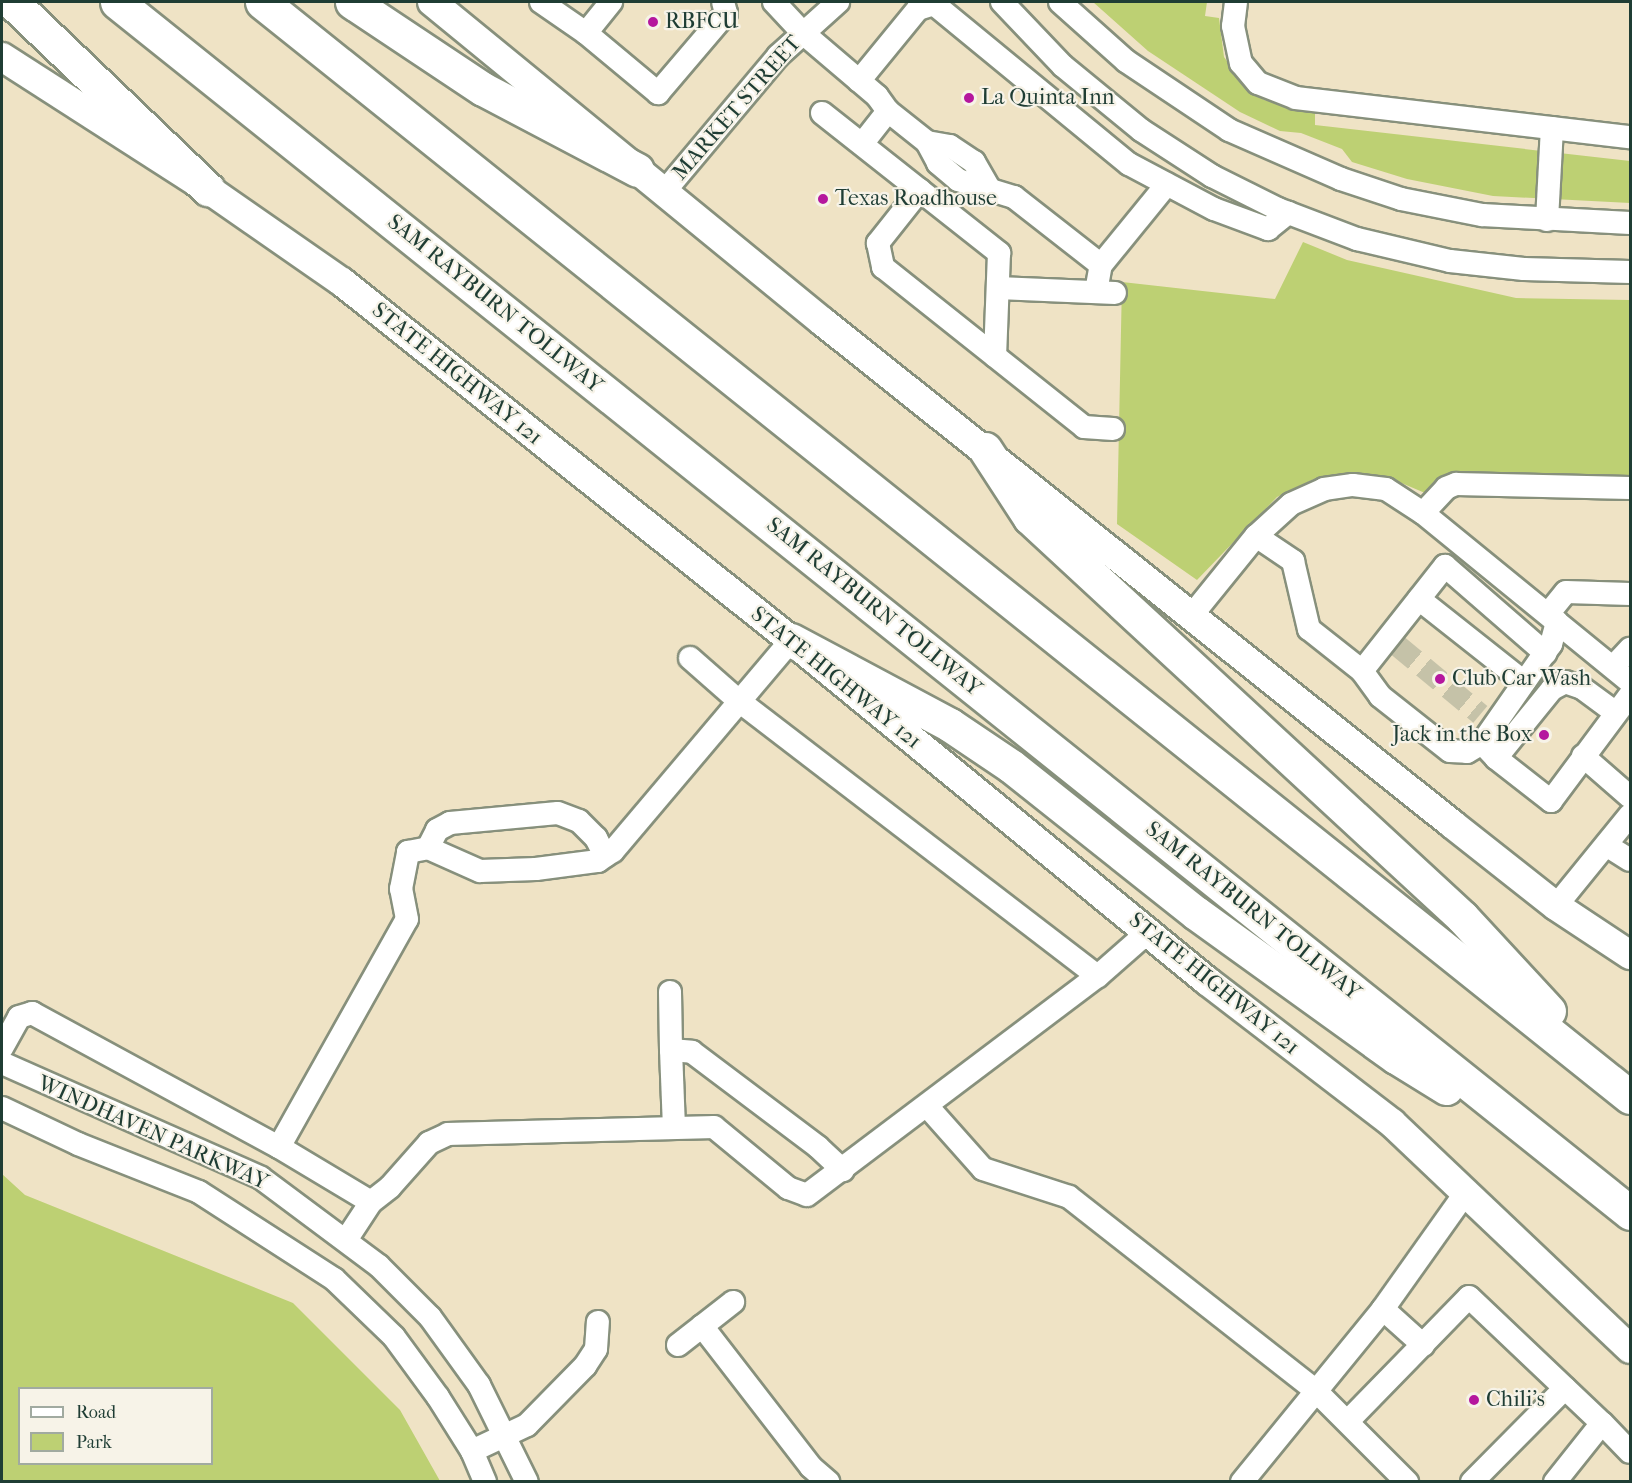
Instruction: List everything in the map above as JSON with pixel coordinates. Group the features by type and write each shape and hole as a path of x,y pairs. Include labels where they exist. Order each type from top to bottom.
{"highway":[{"path":"12,2 208,189"},
{"name":"SAM RAYBURN TOLLWAY","path":"117,2 1630,1213"},
{"path":"262,2 1625,1093"},
{"path":"352,2 483,89 637,170"},
{"path":"985,449 1030,518 1462,917 1625,1093"},
{"path":"791,640 950,725 1011,766 1196,913 1396,1057 1576,1170"}],"main road":[{"path":"432,2 664,192 1556,906 1630,955"},
{"name":"STATE HIGHWAY 121","path":"2,57 208,189 342,282 791,640 1148,932 1392,1123 1630,1349"}],"street":[{"path":"541,2 586,33 658,93 726,13 723,2"},
{"path":"586,33 611,2"},
{"path":"774,2 803,33 859,81 888,111 927,142 938,163 958,180 1014,197 1101,265 1106,292 998,288"},
{"name":"MARKET STREET","path":"664,192 778,56 838,2"},
{"path":"1002,2 1063,66 1141,130 1212,176 1288,213 1357,239 1450,261 1524,269 1630,272"},
{"path":"1060,2 1126,61 1174,95 1229,130 1284,157 1401,199 1482,215 1630,223"},
{"path":"1236,2 1233,26 1241,63 1258,83 1296,98 1630,137"},
{"path":"859,81 918,9 934,4 1089,134 1129,164 1214,209 1268,229 1288,213"},
{"path":"862,144 888,111"},
{"path":"822,112 999,253 995,356"},
{"path":"1547,220 1552,128"},
{"path":"1101,265 1167,184"},
{"path":"920,190 878,243 883,267 1084,427 1113,429"},
{"path":"1424,513 1446,488 1456,484 1630,488"},
{"path":"1192,615 1256,536 1291,504 1324,489 1353,485 1386,489 1424,513 1630,681"},
{"path":"1256,536 1293,561 1309,629 1362,671 1380,696 1450,751 1467,753 1488,735 1565,682 1582,688 1616,713"},
{"path":"1362,671 1393,643 1419,599 1445,566 1545,653"},
{"path":"1488,735 1545,653 1552,618 1566,592 1630,594"},
{"path":"1419,599 1524,682"},
{"path":"279,1147 407,919 401,890 408,852 428,848 480,871 536,870 605,856 791,640"},
{"path":"1613,667 1630,649"},
{"path":"690,658 739,702 1098,976"},
{"path":"1488,735 1551,801 1630,695"},
{"path":"1583,756 1630,797"},
{"path":"428,848 437,830 450,823 558,813 579,821 596,838 605,856"},
{"path":"1556,906 1630,815"},
{"path":"1606,845 1630,860"},
{"path":"346,1240 371,1202 390,1187 429,1143 448,1134 714,1127 788,1188 807,1195 1098,976 1148,932"},
{"path":"670,992 674,1128"},
{"path":"2,1048 19,1017 32,1013 279,1147 371,1202"},
{"path":"671,1050 692,1052 818,1147 843,1170"},
{"name":"WINDHAVEN PARKWAY","path":"2,1063 37,1082 261,1178 346,1240 430,1317 479,1385 506,1435 527,1482"},
{"path":"927,1106 983,1169 1070,1197 1316,1391 1407,1482"},
{"name":"WINDHAVEN PARKWAY","path":"2,1108 199,1192 334,1279 394,1337 472,1451 485,1482"},
{"path":"1242,1482 1383,1309 1466,1192"},
{"path":"1348,1421 1469,1298 1630,1452"},
{"path":"678,1345 733,1302"},
{"path":"1383,1309 1423,1345"},
{"path":"472,1451 527,1425 585,1366 596,1349 598,1322"},
{"path":"702,1326 811,1467 828,1482"},
{"path":"1472,1482 1565,1388"},
{"path":"1555,1482 1602,1423"}],"green space":[{"path":"1093,2 1207,2 1205,16 1219,18 1224,57 1246,87 1264,100 1315,110 1315,125 1630,161 1630,203 1493,196 1407,179 1352,162 1342,149 1301,133 1280,131 1240,112 1148,51"},
{"path":"1303,242 1347,260 1516,298 1630,300 1630,477 1454,471 1425,493 1392,479 1346,474 1314,479 1277,497 1197,580 1117,524 1122,282 1275,299"},
{"path":"2,1174 25,1195 293,1303 400,1410 440,1481 2,1481"}],"tunnel":[{"path":"1398,646 1480,714"}],"place":[{"name":"RBFCU","path":"653,22"},
{"name":"La Quinta Inn","path":"969,98"},
{"name":"Texas Roadhouse","path":"823,199"},
{"name":"Club Car Wash","path":"1440,679"},
{"name":"Jack in the Box","path":"1544,735"},
{"name":"Chili's","path":"1474,1400"}]}
